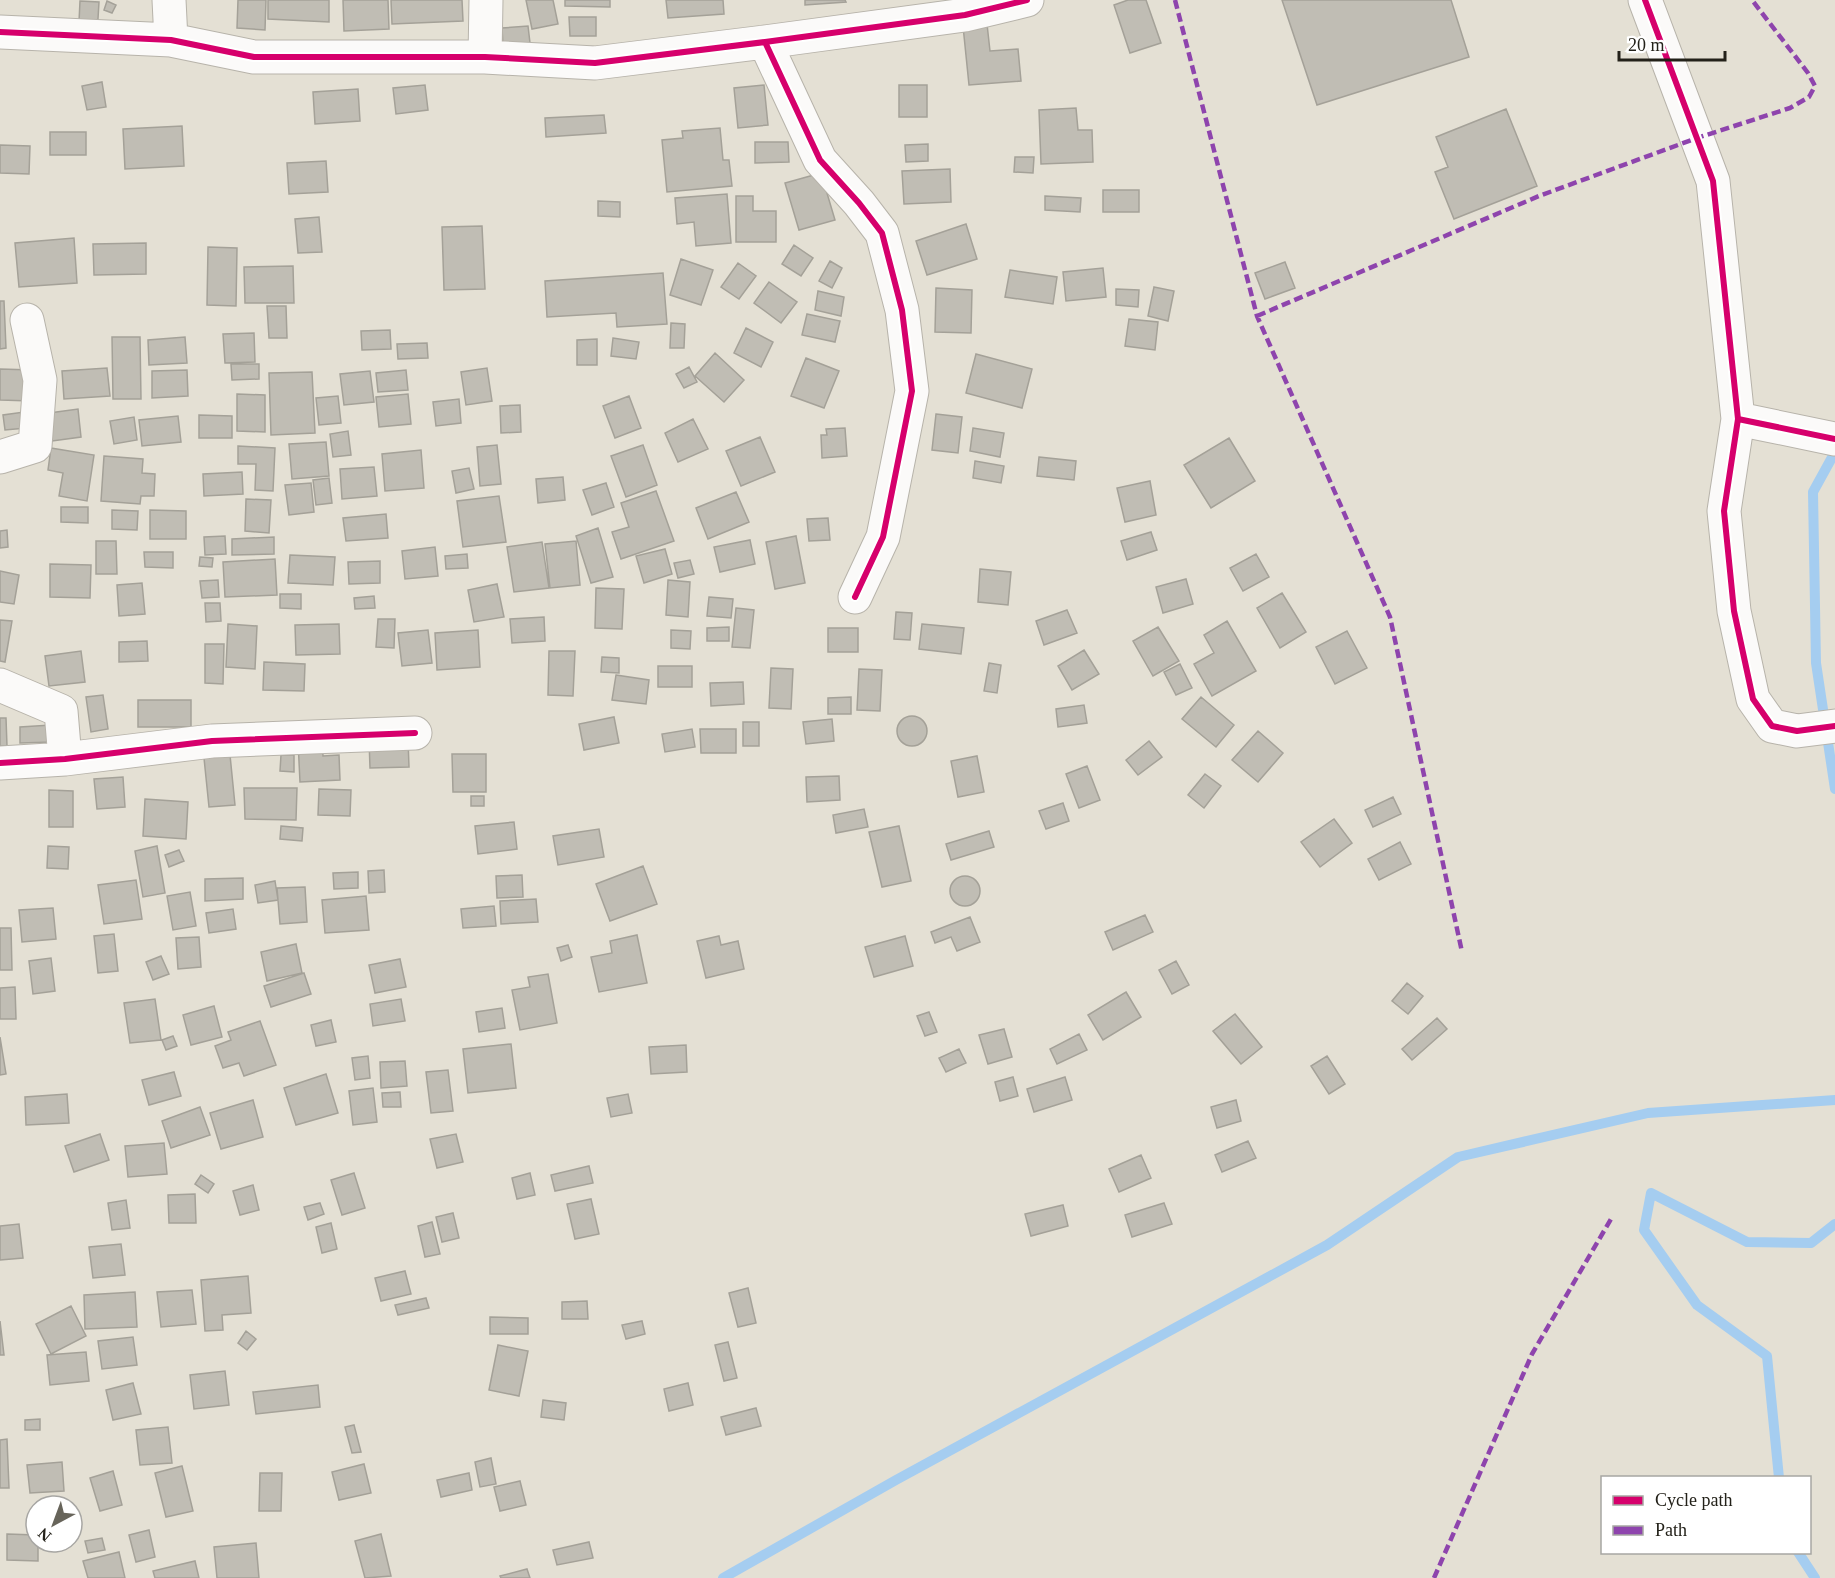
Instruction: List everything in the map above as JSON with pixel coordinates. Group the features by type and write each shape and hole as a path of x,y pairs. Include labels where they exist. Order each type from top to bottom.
{"street":[{"path":"169,0 171,40"},
{"path":"485,57 486,0"},
{"path":"0,32 171,40 254,57 485,57 595,63 965,15 1027,0"},
{"path":"1645,0 1713,181 1738,419 1724,511 1734,611 1753,699 1772,726 1797,731 1835,726"},
{"path":"765,42 820,160 859,203 882,233 902,310 912,391 883,537 855,597"},
{"path":"0,458 35,446 40,380 27,320"},
{"path":"1738,419 1835,439"},
{"path":"0,685 61,711 66,759"},
{"path":"0,763 66,759 212,741 415,733"}],"building":[{"path":"238,0 266,0 265,30 237,28"},
{"path":"268,0 329,0 329,22 268,19"},
{"path":"343,0 388,0 389,29 344,31"},
{"path":"391,0 462,0 463,21 392,24"},
{"path":"526,0 553,0 558,24 532,29"},
{"path":"565,0 610,0 610,7 565,6"},
{"path":"666,0 723,0 724,14 668,18"},
{"path":"805,0 845,0 846,2 805,5"},
{"path":"1128,0 1146,0 1161,43 1130,53 1114,5"},
{"path":"1282,0 1451,0 1469,57 1317,105"},
{"path":"80,1 99,2 97,35 79,22"},
{"path":"107,1 116,5 112,13 104,10"},
{"path":"569,17 596,17 596,36 570,36"},
{"path":"987,24 990,51 1018,49 1021,81 969,85 963,26"},
{"path":"528,26 530,43 503,45 502,28"},
{"path":"102,82 106,107 87,110 82,86"},
{"path":"425,85 428,110 396,114 393,88"},
{"path":"764,85 768,125 738,128 734,88"},
{"path":"899,85 927,85 927,117 899,117"},
{"path":"358,89 360,121 315,124 313,92"},
{"path":"1076,108 1078,130 1092,130 1093,162 1041,164 1039,110"},
{"path":"1506,109 1537,186 1454,219 1435,172 1448,167 1436,137"},
{"path":"604,115 606,133 546,137 545,118"},
{"path":"182,126 184,166 125,169 123,129"},
{"path":"720,128 723,160 729,160 732,186 667,192 662,140 683,138 682,131"},
{"path":"50,132 86,132 86,155 50,155"},
{"path":"755,142 788,142 789,162 755,163"},
{"path":"928,144 928,161 906,162 905,145"},
{"path":"0,145 30,146 29,174 0,173"},
{"path":"1015,157 1034,157 1033,173 1014,172"},
{"path":"326,161 328,192 289,194 287,163"},
{"path":"950,169 951,202 904,204 902,171"},
{"path":"821,173 835,220 799,230 785,183"},
{"path":"1103,190 1139,190 1139,212 1103,212"},
{"path":"727,194 731,243 696,246 694,222 677,224 675,198"},
{"path":"736,196 753,196 753,211 776,211 776,242 736,242"},
{"path":"1045,196 1081,198 1080,212 1045,210"},
{"path":"598,201 620,202 620,217 598,216"},
{"path":"319,217 322,252 298,253 295,219"},
{"path":"966,224 977,259 927,275 916,241"},
{"path":"482,226 485,289 444,290 442,227"},
{"path":"74,238 77,283 19,287 15,243"},
{"path":"146,243 146,274 94,275 93,244"},
{"path":"794,245 813,258 801,276 782,264"},
{"path":"208,247 237,248 236,306 207,305"},
{"path":"681,259 713,270 701,305 670,295"},
{"path":"830,261 842,268 832,288 819,281"},
{"path":"1285,262 1295,288 1265,299 1255,273"},
{"path":"738,263 756,276 739,299 721,287"},
{"path":"293,266 294,303 245,303 244,267"},
{"path":"1103,268 1106,297 1066,301 1063,272"},
{"path":"1010,270 1057,277 1053,304 1005,297"},
{"path":"663,273 667,324 617,327 616,313 547,317 545,281"},
{"path":"769,282 797,302 781,323 754,303"},
{"path":"1154,287 1174,291 1168,321 1148,316"},
{"path":"936,288 972,290 971,333 935,332"},
{"path":"1116,289 1139,290 1138,307 1116,305"},
{"path":"818,291 844,297 841,316 815,310"},
{"path":"0,301 4,301 6,348 0,349"},
{"path":"267,306 286,306 287,338 269,338"},
{"path":"807,314 840,321 835,342 802,335"},
{"path":"1129,319 1158,322 1155,350 1125,346"},
{"path":"671,323 685,324 684,348 670,348"},
{"path":"746,328 773,342 761,367 734,353"},
{"path":"390,330 391,349 362,350 361,331"},
{"path":"254,333 255,362 225,363 223,334"},
{"path":"112,337 140,337 141,399 113,399"},
{"path":"185,337 187,363 149,365 148,340"},
{"path":"613,338 639,342 636,359 611,356"},
{"path":"597,339 597,365 577,365 577,340"},
{"path":"427,343 428,358 398,359 397,344"},
{"path":"715,353 744,380 724,402 695,376"},
{"path":"976,354 1032,369 1022,408 966,393"},
{"path":"806,358 839,371 824,408 791,396"},
{"path":"231,364 259,364 259,379 232,380"},
{"path":"689,367 697,382 684,388 676,374"},
{"path":"107,368 110,396 64,399 62,371"},
{"path":"487,368 492,401 466,405 461,372"},
{"path":"0,369 32,370 31,401 0,400"},
{"path":"187,370 188,396 152,398 152,371"},
{"path":"406,370 408,390 378,392 376,373"},
{"path":"370,371 374,402 344,405 340,374"},
{"path":"312,372 315,433 271,435 269,373"},
{"path":"237,394 265,395 265,432 237,431"},
{"path":"408,394 411,424 379,427 376,397"},
{"path":"338,396 341,423 319,425 316,398"},
{"path":"629,396 641,428 615,438 603,406"},
{"path":"459,399 461,423 436,426 433,402"},
{"path":"520,405 521,432 501,433 500,406"},
{"path":"78,409 81,437 45,442 42,414"},
{"path":"24,412 26,428 5,430 3,415"},
{"path":"936,414 962,417 958,453 932,450"},
{"path":"199,415 232,416 232,438 199,438"},
{"path":"178,416 181,442 142,446 139,420"},
{"path":"134,417 137,440 114,444 110,421"},
{"path":"693,419 708,449 678,462 665,433"},
{"path":"845,428 847,456 822,458 821,435 827,435 826,429"},
{"path":"973,428 1004,433 1000,457 970,451"},
{"path":"348,431 351,455 333,457 330,434"},
{"path":"760,437 775,472 741,486 726,451"},
{"path":"1229,438 1255,481 1211,508 1184,465"},
{"path":"326,442 329,476 292,479 289,444"},
{"path":"497,445 501,484 480,486 477,447"},
{"path":"643,445 657,485 626,497 611,456"},
{"path":"238,446 275,448 273,491 255,490 256,464 238,464"},
{"path":"51,448 94,455 87,501 59,496 63,473 48,470"},
{"path":"421,450 424,488 385,491 382,454"},
{"path":"104,456 143,459 142,473 155,474 154,496 141,496 140,504 101,501"},
{"path":"1039,457 1076,461 1074,480 1037,476"},
{"path":"975,461 1004,466 1001,483 973,478"},
{"path":"374,467 377,496 342,499 340,469"},
{"path":"469,468 474,489 456,493 452,471"},
{"path":"242,472 243,494 204,496 203,474"},
{"path":"563,477 565,500 538,503 536,479"},
{"path":"329,478 332,503 316,505 313,480"},
{"path":"1150,481 1156,515 1125,522 1117,488"},
{"path":"311,483 314,512 289,515 285,485"},
{"path":"606,483 614,507 592,515 583,490"},
{"path":"656,491 674,541 621,559 612,532 629,527 621,503"},
{"path":"736,492 749,522 708,539 696,508"},
{"path":"499,496 506,542 463,547 457,501"},
{"path":"246,499 271,500 269,533 245,531"},
{"path":"61,507 88,507 88,523 61,522"},
{"path":"112,510 138,511 137,530 112,529"},
{"path":"150,510 186,511 186,539 150,539"},
{"path":"386,514 388,538 346,541 343,518"},
{"path":"828,518 830,540 809,541 807,519"},
{"path":"598,528 613,577 591,583 576,536"},
{"path":"7,530 8,547 0,548 0,531"},
{"path":"1151,532 1157,550 1127,560 1121,541"},
{"path":"225,536 226,554 205,555 204,537"},
{"path":"796,536 805,583 775,589 766,542"},
{"path":"274,537 274,554 232,555 232,539"},
{"path":"750,540 755,564 720,572 714,547"},
{"path":"96,541 116,541 117,574 96,574"},
{"path":"576,541 580,585 550,588 545,544"},
{"path":"542,542 549,588 514,592 507,547"},
{"path":"435,547 438,576 405,579 402,551"},
{"path":"665,549 672,574 644,583 636,556"},
{"path":"144,552 173,552 173,568 145,567"},
{"path":"467,554 468,568 446,569 445,556"},
{"path":"1256,554 1269,577 1243,591 1230,568"},
{"path":"290,555 335,557 333,585 288,583"},
{"path":"200,557 213,558 212,567 199,566"},
{"path":"275,559 277,595 225,597 223,562"},
{"path":"690,560 694,574 678,578 674,563"},
{"path":"380,561 380,583 349,584 348,562"},
{"path":"50,564 91,565 90,598 50,597"},
{"path":"980,569 1011,572 1008,605 978,602"},
{"path":"0,571 19,575 14,604 0,602"},
{"path":"1186,579 1193,604 1163,613 1156,587"},
{"path":"218,580 219,597 202,598 200,581"},
{"path":"668,580 690,582 688,617 666,615"},
{"path":"142,583 145,614 119,616 117,585"},
{"path":"497,584 504,617 474,622 468,590"},
{"path":"596,588 624,589 622,629 595,628"},
{"path":"1282,593 1306,632 1280,648 1257,608"},
{"path":"280,594 301,594 301,609 280,608"},
{"path":"374,596 375,608 355,609 354,598"},
{"path":"709,597 733,599 731,618 707,616"},
{"path":"205,603 220,603 221,621 206,622"},
{"path":"736,608 754,610 750,648 732,647"},
{"path":"1067,610 1077,633 1044,645 1036,621"},
{"path":"896,612 912,613 910,640 894,639"},
{"path":"544,617 545,641 512,643 510,619"},
{"path":"378,619 395,619 394,648 376,647"},
{"path":"0,620 12,621 5,662 0,661"},
{"path":"1227,621 1256,671 1212,696 1194,664 1214,653 1204,635"},
{"path":"228,624 257,626 255,669 226,667"},
{"path":"339,624 340,654 296,655 295,625"},
{"path":"922,624 964,628 961,654 919,649"},
{"path":"729,627 729,641 707,641 707,628"},
{"path":"1158,627 1179,661 1153,676 1133,641"},
{"path":"828,628 858,628 858,652 828,652"},
{"path":"428,630 432,663 402,666 398,633"},
{"path":"478,630 480,667 437,670 435,633"},
{"path":"671,630 691,631 690,649 671,648"},
{"path":"1347,631 1367,668 1335,684 1316,647"},
{"path":"147,641 148,661 119,662 119,642"},
{"path":"205,644 224,644 223,684 205,683"},
{"path":"1084,650 1099,674 1072,690 1058,666"},
{"path":"81,651 85,682 49,686 45,656"},
{"path":"549,651 575,651 573,696 548,695"},
{"path":"602,657 619,658 619,673 601,672"},
{"path":"264,662 305,664 304,691 263,690"},
{"path":"989,663 1001,665 997,693 984,691"},
{"path":"1180,664 1192,688 1176,695 1164,672"},
{"path":"658,666 692,666 692,687 658,687"},
{"path":"771,668 793,669 791,709 769,708"},
{"path":"859,669 882,670 880,711 857,710"},
{"path":"616,675 649,680 646,704 612,700"},
{"path":"743,682 744,704 711,706 710,683"},
{"path":"103,695 108,729 91,732 86,697"},
{"path":"851,697 851,714 828,714 828,698"},
{"path":"1201,697 1234,725 1216,747 1182,719"},
{"path":"138,700 191,700 191,727 138,727"},
{"path":"1084,705 1087,723 1058,727 1056,709"},
{"path":"912,716 923,720 927,731 923,742 912,746 901,742 897,731 901,720"},
{"path":"614,717 619,743 584,750 579,724"},
{"path":"0,718 6,718 7,746 0,746"},
{"path":"832,719 834,741 806,744 803,722"},
{"path":"743,722 759,722 759,746 743,746"},
{"path":"51,725 52,742 20,743 20,727"},
{"path":"692,729 695,747 665,752 662,734"},
{"path":"700,729 736,729 736,753 701,753"},
{"path":"1258,731 1283,753 1258,782 1232,760"},
{"path":"369,739 408,739 409,767 370,768"},
{"path":"322,740 323,756 339,755 340,780 300,782 298,741"},
{"path":"1149,741 1162,757 1138,775 1126,760"},
{"path":"452,754 486,754 486,792 453,792"},
{"path":"230,755 235,805 209,807 204,758"},
{"path":"281,755 294,755 294,772 280,771"},
{"path":"977,756 984,792 958,797 951,761"},
{"path":"1087,766 1100,800 1079,808 1066,774"},
{"path":"1205,774 1221,786 1204,808 1188,795"},
{"path":"839,776 840,800 807,802 806,777"},
{"path":"123,777 125,807 97,809 94,779"},
{"path":"244,788 297,788 296,820 245,819"},
{"path":"319,789 351,790 350,816 318,815"},
{"path":"49,790 73,791 73,827 49,827"},
{"path":"471,796 484,796 484,806 471,806"},
{"path":"1393,797 1401,814 1373,827 1365,810"},
{"path":"145,799 188,802 186,839 143,836"},
{"path":"1063,803 1069,821 1046,829 1039,811"},
{"path":"864,809 868,827 836,833 833,815"},
{"path":"1334,819 1352,843 1320,867 1301,842"},
{"path":"514,822 517,849 478,854 475,826"},
{"path":"281,826 303,828 302,841 280,839"},
{"path":"899,826 911,881 882,887 869,832"},
{"path":"599,829 604,857 558,865 553,836"},
{"path":"989,831 994,847 951,860 946,844"},
{"path":"1400,842 1411,864 1379,880 1368,859"},
{"path":"48,846 69,847 68,869 47,868"},
{"path":"157,846 165,893 143,897 135,851"},
{"path":"179,850 184,861 169,867 165,855"},
{"path":"643,866 657,904 610,921 596,884"},
{"path":"384,870 385,892 369,893 368,871"},
{"path":"358,872 358,888 334,889 333,873"},
{"path":"522,875 523,897 497,898 496,876"},
{"path":"965,876 975,881 980,891 975,901 965,906 955,901 950,891 955,881"},
{"path":"243,878 243,899 205,901 205,879"},
{"path":"136,880 142,919 104,924 98,885"},
{"path":"275,881 278,900 258,903 255,885"},
{"path":"305,887 307,922 280,924 277,888"},
{"path":"190,892 196,926 173,930 167,896"},
{"path":"366,896 369,930 325,933 322,900"},
{"path":"536,899 538,922 501,924 500,901"},
{"path":"494,906 496,926 463,928 461,909"},
{"path":"53,908 56,939 22,942 19,910"},
{"path":"233,909 236,929 209,933 206,913"},
{"path":"1145,915 1153,932 1113,950 1105,932"},
{"path":"970,917 980,942 957,951 951,937 935,943 931,932"},
{"path":"0,928 11,928 12,970 0,970"},
{"path":"114,934 118,971 98,973 94,936"},
{"path":"637,935 647,983 599,992 591,957 612,953 610,941"},
{"path":"719,936 721,945 738,941 744,969 706,978 697,941"},
{"path":"905,936 913,966 874,977 865,947"},
{"path":"199,937 201,967 178,969 176,938"},
{"path":"296,944 302,973 267,981 261,952"},
{"path":"568,945 572,957 561,961 557,948"},
{"path":"161,956 169,974 153,980 146,962"},
{"path":"51,958 55,991 33,994 29,961"},
{"path":"400,959 406,987 375,993 369,965"},
{"path":"1176,961 1189,985 1172,994 1159,970"},
{"path":"304,973 311,994 271,1007 264,986"},
{"path":"548,974 557,1023 520,1030 512,990 530,987 528,977"},
{"path":"1407,983 1423,996 1408,1014 1392,1001"},
{"path":"15,987 16,1019 0,1019 0,988"},
{"path":"1126,992 1141,1017 1103,1040 1088,1015"},
{"path":"155,999 161,1040 130,1043 124,1003"},
{"path":"401,999 405,1021 373,1026 370,1004"},
{"path":"214,1006 222,1037 191,1045 183,1015"},
{"path":"502,1008 505,1028 479,1032 476,1012"},
{"path":"929,1012 937,1032 925,1036 917,1016"},
{"path":"1235,1014 1262,1047 1241,1064 1213,1031"},
{"path":"1437,1018 1447,1029 1412,1060 1402,1049"},
{"path":"331,1020 336,1042 316,1046 311,1025"},
{"path":"260,1021 276,1065 244,1076 239,1063 223,1068 215,1046 231,1040 228,1032"},
{"path":"1004,1029 1012,1057 988,1064 979,1035"},
{"path":"1079,1034 1087,1050 1057,1064 1050,1049"},
{"path":"173,1036 177,1046 166,1050 162,1040"},
{"path":"0,1037 6,1074 0,1075"},
{"path":"511,1044 516,1088 468,1093 463,1049"},
{"path":"686,1045 687,1072 651,1074 649,1047"},
{"path":"959,1049 966,1063 946,1072 939,1058"},
{"path":"368,1056 370,1078 355,1080 352,1058"},
{"path":"1327,1056 1345,1084 1329,1094 1311,1066"},
{"path":"405,1061 407,1086 381,1088 380,1062"},
{"path":"448,1070 453,1111 431,1113 426,1072"},
{"path":"174,1072 181,1096 149,1105 142,1080"},
{"path":"326,1074 338,1113 296,1125 284,1088"},
{"path":"1013,1077 1018,1096 1000,1101 995,1082"},
{"path":"1065,1077 1072,1100 1034,1112 1027,1089"},
{"path":"373,1088 377,1122 353,1125 349,1091"},
{"path":"400,1092 401,1107 383,1107 382,1093"},
{"path":"67,1094 69,1123 26,1125 25,1097"},
{"path":"628,1094 632,1113 611,1117 607,1098"},
{"path":"253,1100 263,1137 221,1149 210,1113"},
{"path":"1236,1100 1241,1121 1217,1128 1211,1107"},
{"path":"200,1107 210,1135 171,1148 162,1121"},
{"path":"100,1134 109,1160 74,1172 65,1146"},
{"path":"456,1134 463,1162 437,1168 430,1139"},
{"path":"1248,1141 1256,1158 1222,1172 1215,1155"},
{"path":"164,1143 167,1174 128,1177 125,1146"},
{"path":"1141,1155 1151,1178 1119,1192 1109,1169"},
{"path":"589,1166 593,1183 555,1191 551,1175"},
{"path":"354,1173 365,1208 342,1215 331,1180"},
{"path":"530,1173 535,1195 517,1199 512,1178"},
{"path":"201,1175 214,1184 208,1193 195,1184"},
{"path":"253,1185 259,1210 240,1215 233,1191"},
{"path":"195,1194 196,1223 169,1223 168,1195"},
{"path":"591,1199 599,1234 575,1239 567,1204"},
{"path":"126,1200 130,1228 112,1230 108,1203"},
{"path":"320,1203 324,1214 308,1220 304,1207"},
{"path":"1164,1203 1172,1224 1132,1237 1125,1215"},
{"path":"1063,1205 1068,1226 1031,1236 1025,1214"},
{"path":"453,1213 459,1238 442,1242 436,1217"},
{"path":"432,1222 440,1254 425,1257 418,1226"},
{"path":"331,1223 337,1249 322,1253 316,1227"},
{"path":"19,1224 23,1258 0,1260 0,1226"},
{"path":"121,1244 125,1275 93,1278 89,1247"},
{"path":"405,1271 411,1294 381,1301 375,1278"},
{"path":"248,1276 251,1313 222,1315 223,1330 205,1331 201,1280"},
{"path":"748,1288 756,1323 738,1327 729,1293"},
{"path":"192,1290 196,1324 161,1327 157,1292"},
{"path":"135,1292 137,1327 85,1329 84,1295"},
{"path":"426,1298 429,1308 398,1315 395,1305"},
{"path":"587,1301 588,1319 562,1319 562,1302"},
{"path":"71,1306 86,1336 51,1354 36,1324"},
{"path":"490,1317 528,1318 528,1334 490,1334"},
{"path":"0,1321 4,1355 0,1355"},
{"path":"642,1321 645,1334 626,1339 622,1325"},
{"path":"246,1331 256,1339 247,1350 238,1343"},
{"path":"133,1337 137,1365 102,1369 98,1341"},
{"path":"728,1342 737,1378 724,1381 715,1345"},
{"path":"498,1345 528,1351 519,1396 489,1390"},
{"path":"86,1352 89,1381 50,1385 47,1355"},
{"path":"225,1371 229,1405 194,1409 190,1375"},
{"path":"133,1383 141,1414 113,1420 106,1390"},
{"path":"688,1383 693,1405 669,1411 664,1389"},
{"path":"318,1385 320,1407 256,1414 253,1392"},
{"path":"543,1400 566,1403 564,1420 541,1417"},
{"path":"756,1408 761,1426 726,1435 721,1417"},
{"path":"40,1419 40,1430 25,1430 25,1420"},
{"path":"354,1425 361,1452 352,1453 345,1427"},
{"path":"168,1427 172,1463 140,1465 136,1430"},
{"path":"7,1439 9,1488 0,1488 0,1440"},
{"path":"491,1458 496,1484 480,1487 475,1462"},
{"path":"62,1462 64,1491 30,1493 27,1465"},
{"path":"364,1464 371,1493 339,1500 332,1472"},
{"path":"182,1466 193,1511 166,1517 155,1473"},
{"path":"113,1471 122,1505 100,1511 90,1478"},
{"path":"260,1473 282,1473 281,1511 259,1511"},
{"path":"469,1473 472,1490 441,1497 437,1480"},
{"path":"520,1481 526,1505 500,1511 494,1487"},
{"path":"149,1530 155,1557 136,1562 129,1535"},
{"path":"7,1534 24,1535 24,1554 38,1554 38,1561 7,1560"},
{"path":"381,1534 391,1576 365,1578 355,1541"},
{"path":"102,1538 105,1550 88,1553 85,1541"},
{"path":"589,1542 593,1558 557,1565 553,1550"},
{"path":"256,1543 259,1578 217,1578 214,1547"},
{"path":"119,1552 125,1578 88,1578 83,1561"},
{"path":"195,1561 199,1578 155,1578 153,1571"},
{"path":"527,1569 530,1578 501,1578 500,1576"}],"waterway":[{"path":"1835,452 1813,492 1816,663 1835,789"},
{"path":"723,1578 896,1480 1327,1245 1458,1157 1648,1113 1835,1100"},
{"path":"1779,1476 1767,1356 1697,1305 1644,1230 1651,1193 1747,1242 1811,1243 1835,1224"},
{"path":"1799,1554 1815,1578"}],"marked path":[{"path":"1175,0 1257,316 1390,617 1462,952"},
{"path":"1257,316 1539,196 1697,138 1790,108 1809,97 1815,86 1808,73 1752,0"},
{"path":"1434,1578 1532,1354 1611,1219"}],"cycle path":[{"path":"0,32 171,40 254,57 485,57 595,63 965,15 1027,0"},
{"path":"1645,0 1713,181 1738,419"},
{"path":"765,42 820,160 859,203 882,233 902,310 912,391 883,537 855,597"},
{"path":"1835,439 1738,419 1724,511 1734,611 1753,699 1772,726 1797,731 1835,726"},
{"path":"0,763 65,759 212,741 415,733"}]}
